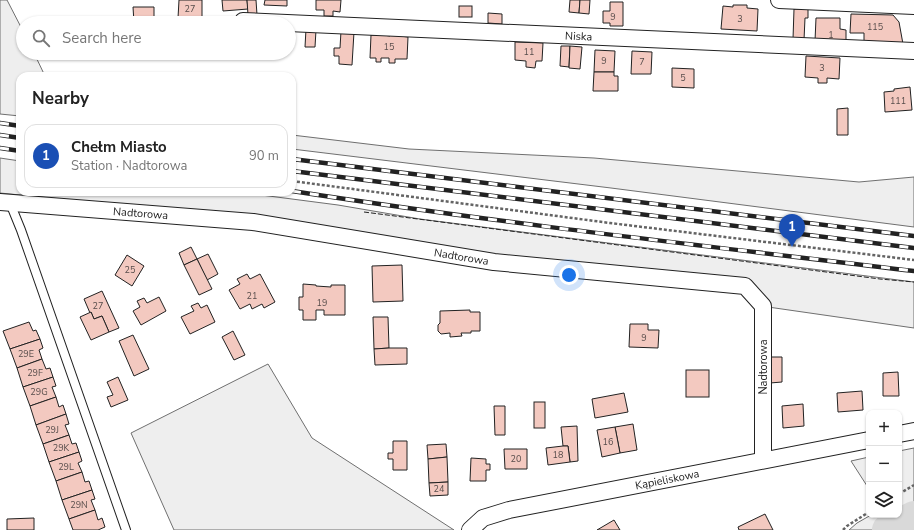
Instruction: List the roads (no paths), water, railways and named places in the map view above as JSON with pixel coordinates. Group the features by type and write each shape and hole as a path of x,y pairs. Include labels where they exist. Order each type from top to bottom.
{"street":[{"path":"778,0 914,6"},
{"name":"Niska","path":"296,23 914,51"},
{"name":"Nadtorowa","path":"5,202 253,222 494,262 745,286 763,306 763,460"},
{"path":"902,433 914,431"},
{"name":"Kąpieliskowa","path":"470,530 483,518 509,510 866,441"}],"lane":[{"path":"5,202 21,230 126,530"}],"waterway":[{"path":"888,530 914,517"}],"railway":[{"path":"0,123 16,125"},
{"path":"0,135 16,137"},
{"path":"0,148 16,150"},
{"path":"296,159 914,236"},
{"path":"296,171 914,248"},
{"path":"296,192 525,224 914,271"}],"place":[{"name":"Chełm Miasto","path":"792,247"}]}
